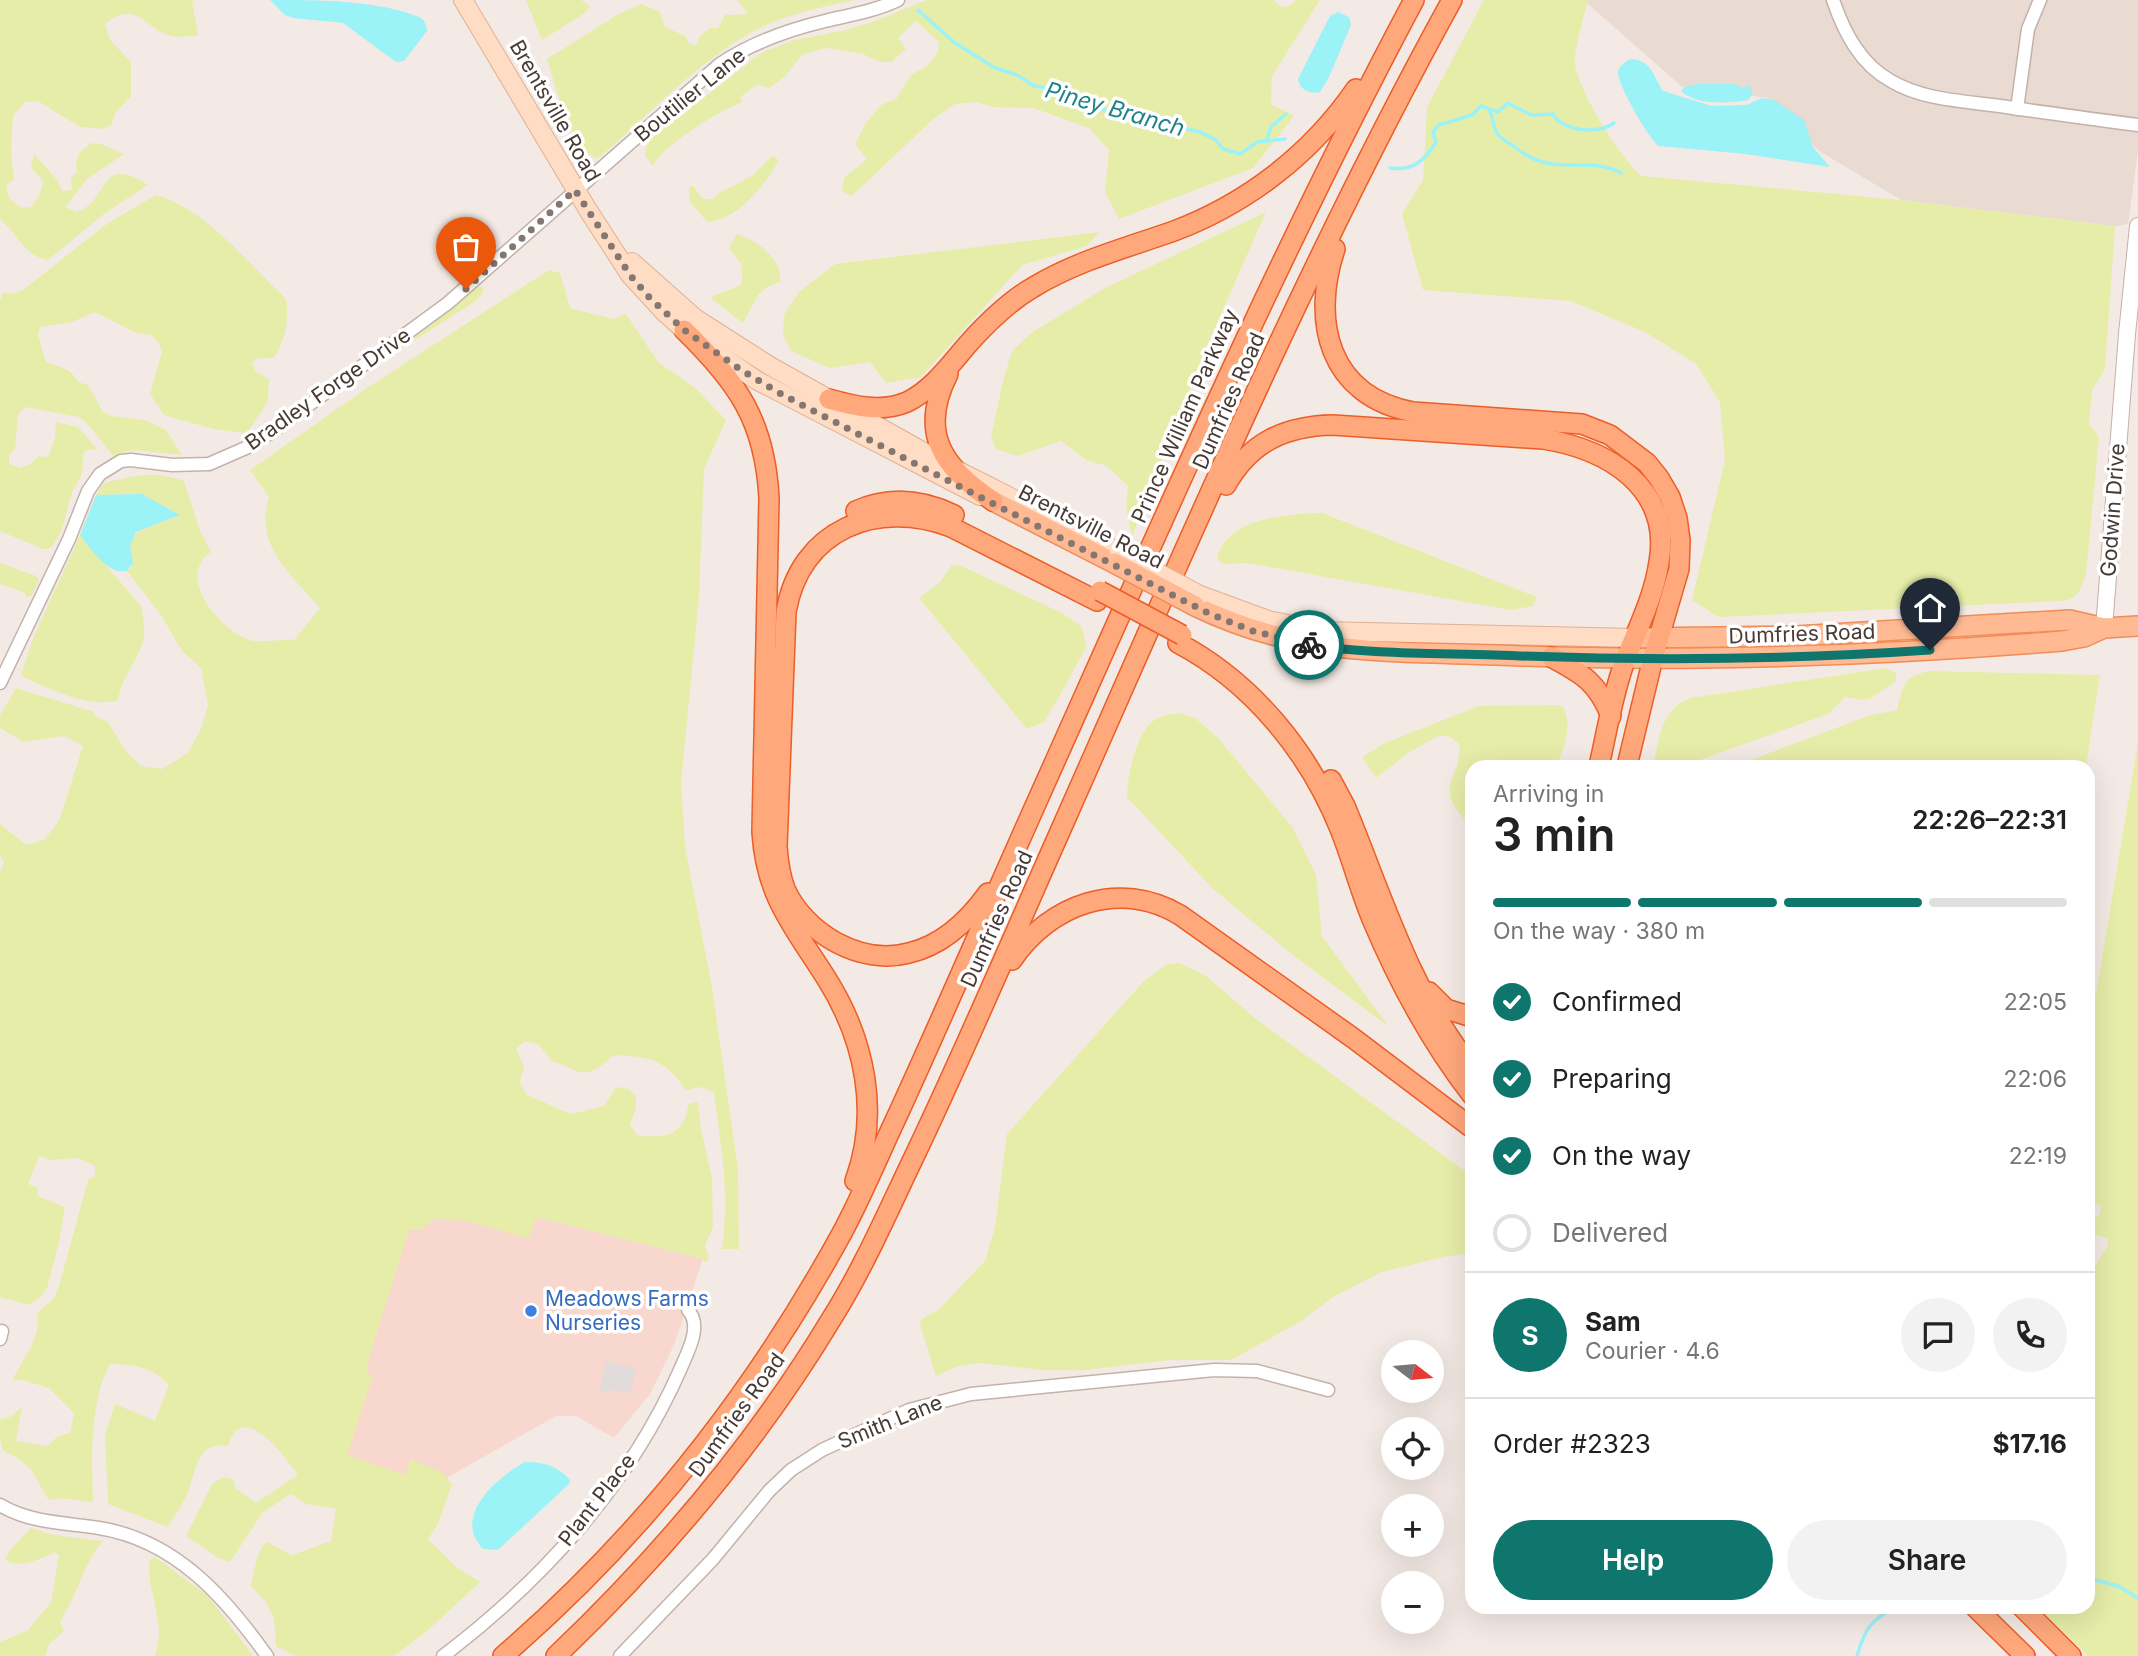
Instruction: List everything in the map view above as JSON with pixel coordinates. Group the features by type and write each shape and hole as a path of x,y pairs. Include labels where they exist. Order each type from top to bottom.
{"highway":[{"name":"Prince William Parkway","path":"1012,858 1233,364 1348,124 1414,0"},
{"path":"1452,0 1379,137 1335,247 1324,289 1327,336 1338,361 1355,384 1400,410 1582,424 1610,435 1647,463 1670,497 1680,540 1679,569 1653,658 1628,760"},
{"path":"829,399 869,408 902,404 924,391 986,325 1030,289 1076,265 1199,221 1241,199 1279,172 1311,144 1339,111 1404,19"},
{"name":"Dumfries Road","path":"556,1656 675,1535 765,1421 860,1269 982,1008 1303,292 1379,137"},
{"path":"684,330 736,386 754,418 762,444 769,498 765,587 762,832 765,863 770,884 779,903 841,1004 859,1050 867,1088 867,1134 860,1169 813,1282"},
{"path":"955,360 941,389 935,418 939,443 951,467 967,484 993,501"},
{"path":"1159,610 1229,480 1245,457 1261,443 1282,432 1306,426 1333,425 1569,443 1599,454 1616,464 1640,487 1648,499 1661,543 1654,588 1626,658 1600,760"},
{"path":"766,647 778,594 788,570 804,545 833,522 861,509 891,500 918,502 945,511 1099,596 1217,656 1258,688 1284,715 1319,761 1345,806 1429,1005 1465,1060"},
{"path":"1012,858 961,925 932,944 911,953 888,956 859,952 828,937 800,914 781,876 777,847 786,612 789,597 798,576 826,540 842,529 866,519 898,515 927,519 960,531 1099,596"},
{"path":"1180,639 1239,685 1272,718 1303,759 1336,820 1372,918 1409,1000 1424,1029 1465,1086"},
{"path":"1551,657 1592,683 1611,716"},
{"name":"Dumfries Road","path":"503,1656 556,1608 667,1492 765,1362 845,1227 1012,858"},
{"path":"982,1008 1022,946 1040,927 1086,903 1106,899 1144,901 1180,915 1353,1038 1465,1123"},
{"path":"1414,971 1439,1003 1453,1013 1465,1016"},
{"path":"1983,1614 2025,1656"},
{"path":"2029,1614 2071,1656"}],"main road":[{"name":"Brentsville Road","path":"463,0 575,190 630,275 684,330 774,390 961,488 1116,558"},
{"name":"Brentsville Road","path":"611,243 695,318 751,355 1253,631 1319,646 1626,658"},
{"name":"Brentsville Road","path":"1197,601 1321,631 1636,638"},
{"name":"Dumfries Road","path":"1636,638 1796,636 2070,620 2104,628 2138,626"},
{"name":"Dumfries Road","path":"1626,658 1801,658 2010,645 2062,641 2084,637 2104,628"}],"street":[{"name":"Boutilier Lane","path":"575,190 736,54 780,33 870,11 898,0"},
{"path":"1833,0 1848,37 1861,56 1890,81 1930,96 2138,125"},
{"path":"2017,108 2028,29 2040,0"},
{"name":"Bradley Forge Drive","path":"0,683 69,539 88,491 100,474 121,461 131,460 172,465 209,464 248,447 353,375 448,303 500,261 575,190"},
{"name":"Godwin Drive","path":"2104,628 2138,226"},
{"name":"Plant Place","path":"443,1656 514,1596 602,1502 640,1444 676,1378 695,1325 688,1310"},
{"name":"Smith Lane","path":"620,1656 713,1559 790,1470 822,1450 909,1410 971,1394 1225,1369 1257,1371 1328,1390"},
{"path":"0,1505 36,1519 109,1530 162,1550 215,1591 267,1656"}],"shaded area":[{"path":"1588,0 2138,0 2138,151 2128,224 2115,226 1901,200 1819,151 1768,98 1681,86 1587,3"},
{"name":"Meadows Farms Nurseries","path":"414,1186 703,1259 674,1345 650,1394 614,1438 576,1416 556,1416 448,1477 443,1491 334,1457"},
{"path":"606,1361 636,1368 630,1394 609,1389 607,1393 599,1391"}],"green space":[{"path":"0,0 199,0 192,1 198,35 182,37 165,34 131,14 115,17 105,24 110,40 131,62 131,96 115,113 112,124 105,129 80,127 38,101 25,102 13,115 11,153 14,179 7,185 7,193 10,199 22,208 31,207 39,196 43,181 31,167 34,154 58,181 62,191 72,190 71,177 77,172 77,158 92,143 124,154 87,179 65,207 77,212 87,206 112,176 132,176 148,185 105,213 48,260 27,249 0,219"},
{"path":"526,0 581,0 590,6 585,13 542,40"},
{"path":"737,0 855,0 788,17 745,36 680,84 601,156 596,159 587,152 571,129 547,59 617,15 641,4 659,11 665,27 685,36 690,44 696,46 700,36 710,28 718,28 725,15 748,14"},
{"path":"927,0 1274,0 1281,7 1289,6 1296,0 1320,0 1272,76 1271,104 1294,116 1253,168 1119,219 1105,192 1109,150 1089,128 1033,108 992,107 976,102 955,104 932,120 852,196 842,191 844,178 867,159 855,144 866,123 881,105 896,99 912,74 926,67 938,52 939,42 916,21 898,38 906,49 891,62 880,62 863,54 827,48 803,54 784,77 769,88 758,84 740,97 742,102 706,121 668,148 653,166 645,156 646,147 652,138 761,53 794,40 842,31 875,21"},
{"path":"1484,0 1588,0 1576,51 1578,76 1602,124 1623,155 1642,176 1901,200 2115,226 2105,369 2092,390 2089,423 2099,437 2086,574 2075,596 2060,601 1719,617 1692,600 1725,460 1720,402 1696,364 1645,332 1571,301 1423,290 1402,214 1423,180 1427,107"},
{"path":"772,156 779,160 766,180 749,200 729,215 707,222 690,202 689,187 693,186 703,199 713,199 719,193 752,176"},
{"path":"156,195 192,212 209,225 286,299 286,330 278,351 274,358 259,358 252,362 255,371 269,379 268,401 247,433 213,429 164,415 150,394 162,352 159,343 151,335 136,333 95,312 72,322 40,327 38,335 46,362 69,371 78,382 88,385 103,412 111,416 145,420 166,430 182,455 132,450 113,456 79,417 25,407 18,415 15,449 9,455 9,464 20,468 39,456 48,457 55,438 56,422 78,427 97,449 85,451 82,473 72,493 61,530 49,549 43,549 0,531 0,301 3,292 13,294 23,290 108,223"},
{"path":"1266,212 1205,350 1132,536 1126,507 1128,486 1107,466 1086,460 1061,441 1018,456 996,449 991,437 1004,377 1012,351 1031,333 1105,288"},
{"path":"1100,232 1087,246 1022,265 921,377 886,383 870,362 830,368 791,351 783,335 784,315 799,292 835,264"},
{"path":"737,234 753,241 767,252 780,273 780,282 767,287 758,295 743,323 710,298 741,284 742,267 729,248"},
{"path":"549,270 560,273 570,308 613,319 626,314 658,362 695,388 726,420 704,469 699,597 681,783 685,847 712,987 738,1169 739,1249 722,1249 725,1188 714,1092 699,1087 686,1090 663,1066 638,1057 614,1055 596,1069 580,1072 553,1062 538,1044 525,1041 516,1049 524,1066 520,1083 527,1095 571,1114 604,1106 616,1087 629,1089 636,1096 636,1108 630,1125 637,1135 672,1133 683,1123 688,1104 698,1102 712,1178 713,1227 705,1245 709,1259 705,1263 703,1259 536,1217 528,1239 481,1225 445,1219 433,1219 422,1230 409,1230 369,1358 366,1371 373,1376 347,1455 405,1475 411,1459 443,1473 452,1484 438,1524 428,1539 455,1566 480,1582 426,1632 394,1656 296,1656 276,1646 274,1619 267,1603 251,1586 256,1562 267,1542 292,1555 331,1541 336,1509 306,1504 291,1494 263,1512 230,1562 218,1558 186,1536 212,1484 223,1477 233,1479 235,1488 256,1503 298,1475 264,1436 253,1429 243,1427 235,1432 228,1446 210,1448 205,1452 197,1464 185,1499 167,1527 108,1504 105,1434 115,1404 155,1421 169,1385 149,1370 110,1363 103,1379 95,1414 92,1449 93,1502 49,1500 31,1470 2,1448 0,1419 10,1417 22,1407 16,1441 47,1446 58,1436 70,1433 74,1413 49,1388 19,1379 12,1381 37,1331 37,1313 54,1298 59,1286 88,1180 95,1175 95,1166 78,1158 50,1160 39,1156 28,1184 38,1188 37,1196 65,1207 47,1288 42,1296 28,1305 0,1297 0,872 4,863 0,854 0,824 26,845 44,840 59,821 83,746 64,736 24,742 0,728 0,715 16,688 94,712 95,716 107,721 126,751 141,766 162,769 188,753 202,727 208,705 201,668 182,651 161,615 127,571 131,568 130,546 137,532 180,515 142,494 96,495 104,483 144,475 184,481 200,531 211,552 201,563 197,575 199,588 206,602 215,615 238,635 259,641 294,640 320,608 278,558 266,530 269,497 250,470 364,390"},
{"path":"478,287 483,287 483,293 476,301 382,361"},
{"path":"1322,513 1537,597 1533,606 1511,610 1248,563 1223,564 1217,558 1223,544 1233,534 1260,520"},
{"path":"80,535 141,606 143,641 118,700 81,700 21,676 32,641"},
{"path":"0,563 36,576 39,580 32,595 26,597 26,593 0,584"},
{"path":"952,565 961,566 1062,613 1082,627 1086,647 1044,722 1027,729 919,598 939,583"},
{"path":"1885,668 1896,673 1896,681 1870,699 1845,697 1828,714 1700,760 1654,760 1667,717 1673,709 1691,698"},
{"path":"1928,671 2100,675 2087,760 1750,760 1871,715 1897,710 1905,684 1913,677"},
{"path":"1479,706 1563,707 1567,730 1559,760 1465,760 1463,818 1450,796 1459,744 1450,737 1440,735 1410,752 1376,778 1362,757 1385,743"},
{"path":"1178,713 1194,717 1218,738 1293,828 1316,875 1322,936 1389,1027 1294,956 1212,888 1127,797 1131,766 1143,733 1156,719"},
{"path":"2138,742 2138,1656 2088,1656 2045,1614 2095,1614 2095,1266 2108,1245 2107,1238 2095,1235 2095,1216 2099,1216 2101,1206 2095,1203 2095,1000"},
{"path":"1180,963 1206,976 1256,1019 1465,1171 1465,1254 1382,1272 1333,1297 1301,1321 1231,1360 1169,1360 1086,1370 1042,1370 979,1363 958,1366 936,1376 919,1321 939,1309 985,1261 995,1227 1007,1134 1143,982 1167,964"},
{"path":"31,1528 54,1535 103,1541 88,1563 60,1622 64,1631 49,1644 45,1656 0,1656 0,1642 28,1630 51,1602 59,1555 55,1552 18,1564 5,1560 10,1550"},
{"path":"155,1557 208,1596 253,1656 155,1656 159,1631 149,1561"}],"water":[{"path":"270,0 339,2 389,8 420,18 425,22 427,31 404,61 396,62 343,23 293,18 285,15"},
{"path":"1338,12 1349,17 1351,25 1320,92 1309,92 1300,86 1298,79 1330,16"},
{"path":"1630,59 1643,62 1663,91 1712,106 1746,105 1762,98 1774,100 1804,120 1813,147 1830,167 1745,154 1659,146 1634,111 1619,78 1620,68"},
{"path":"1698,84 1734,84 1744,88 1748,85 1753,94 1748,100 1713,102 1696,99 1681,91 1684,87"},
{"path":"142,494 180,515 136,532 130,546 133,563 127,571 113,569 94,554 80,535 96,495"},
{"path":"525,1462 555,1468 570,1480 569,1484 498,1550 483,1549 472,1524 475,1511 491,1487"}],"waterway":[{"name":"Piney Branch","path":"918,10 955,43 995,68 1017,75 1034,86 1063,90 1081,102 1107,111 1200,132 1216,140 1223,149 1240,154 1257,142 1285,139"},
{"path":"1489,109 1498,112 1508,103 1531,115 1553,114 1564,124 1581,129 1599,129 1614,123"},
{"path":"1390,168 1406,168 1417,163 1436,142 1433,132 1439,125 1472,115 1481,106 1489,109 1498,135 1530,157 1556,165 1594,165 1621,173"},
{"path":"1266,141 1271,127 1286,114"},
{"path":"2095,1580 2118,1586 2138,1598"},
{"path":"1857,1656 1870,1626 1884,1614"}],"way so far":[{"path":"466,289 500,261 575,190 630,275 649,297 684,330 756,380 1210,614 1253,631 1309,645"}],"place":[{"name":"Meadows Farms Nurseries","path":"531,1311"}],"route":[{"path":"1309,645 1551,657 1724,660 1930,650"}]}
